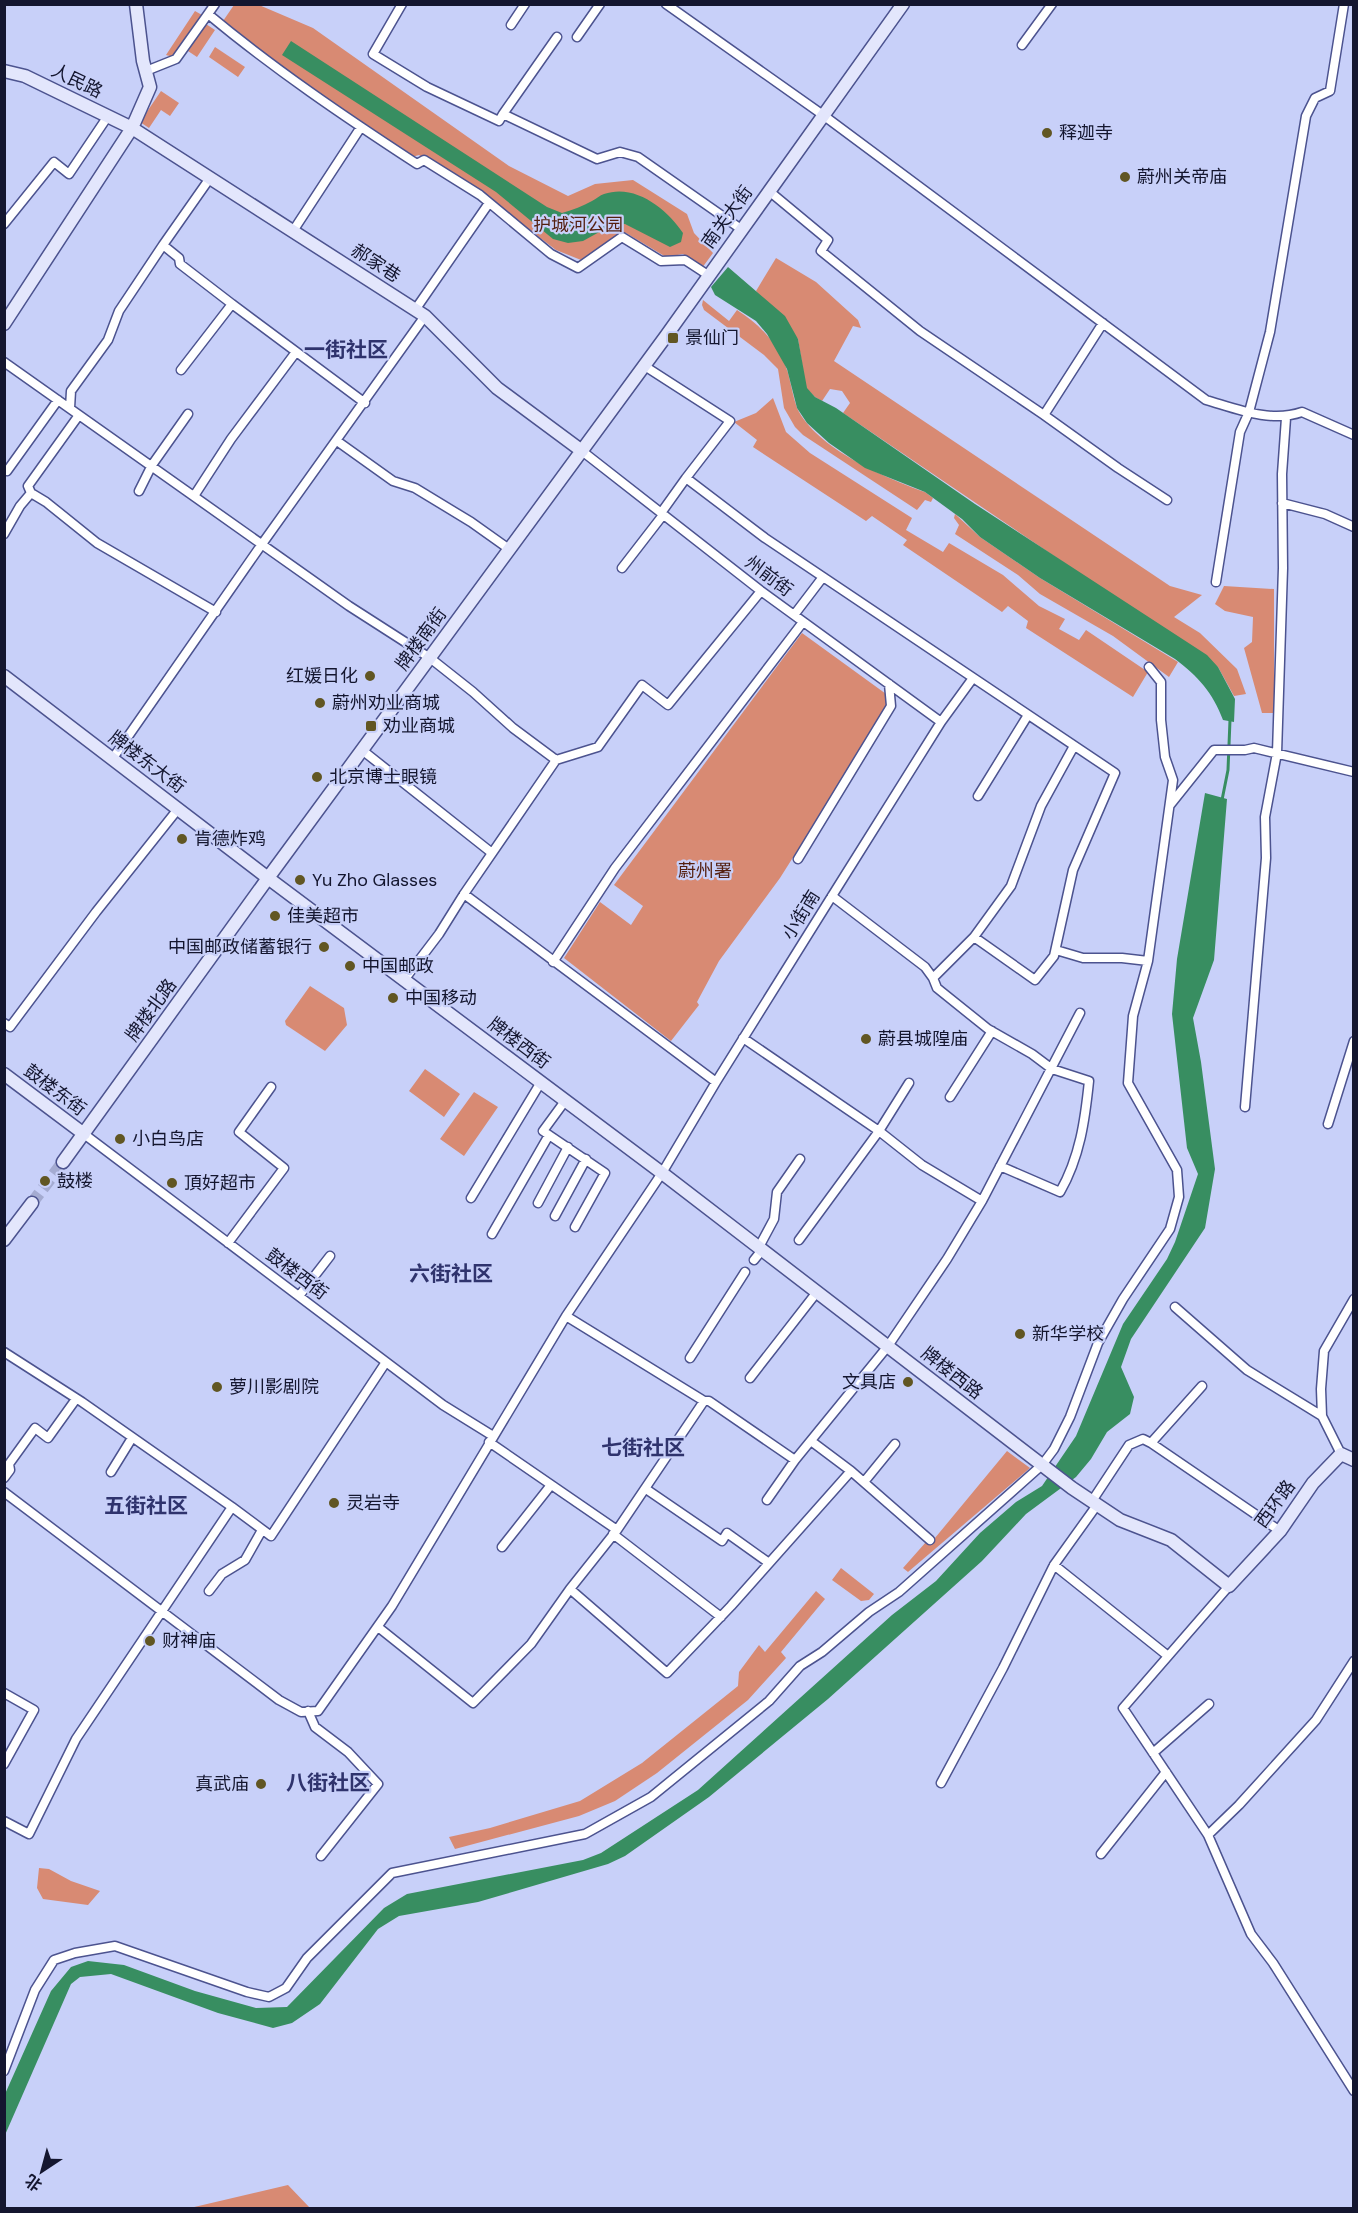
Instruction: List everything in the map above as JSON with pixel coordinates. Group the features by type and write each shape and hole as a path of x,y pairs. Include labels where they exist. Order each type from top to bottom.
{"main road":[{"path":"4,324 132,128 150,87 136,4"},
{"name":"南关大街","path":"582,451 903,4"},
{"name":"人民路","path":"4,71 25,76 132,128"},
{"name":"郝家巷","path":"132,128 420,313 497,388 582,451"},
{"name":"牌楼南街","path":"268,878 582,451"},
{"name":"牌楼东大街","path":"4,676 268,878"},
{"name":"牌楼西街","path":"268,878 662,1173"},
{"name":"牌楼北路","path":"63,1162 268,878"},
{"name":"鼓楼东街","path":"4,1074 84,1134"},
{"name":"牌楼西路","path":"662,1173 758,1252 817,1292 1072,1488 1120,1520 1171,1540 1229,1586"},
{"path":"4,1240 32,1203"},
{"path":"1341,1454 1353,1460"},
{"name":"西环路","path":"1229,1586 1280,1531 1313,1483 1341,1454"}],"street":[{"path":"146,71 176,59 215,4"},
{"path":"402,4 373,54 427,87 499,121 557,37"},
{"path":"511,25 525,4"},
{"path":"577,37 600,4"},
{"path":"666,4 823,115 1206,400 1249,412 1286,418 1302,412 1353,435"},
{"path":"1022,45 1052,4"},
{"path":"1216,582 1240,432 1249,412 1270,332 1306,116 1315,98 1330,91 1344,4"},
{"path":"208,14 246,45 361,127 417,164 424,160 489,203 551,254 578,268 622,237 661,261 685,260 708,275"},
{"path":"503,114 597,159 620,152 638,157 741,230"},
{"path":"4,224 54,162 69,174 108,116"},
{"path":"293,231 361,127"},
{"path":"70,408 71,391 108,340 120,311 210,178"},
{"path":"769,191 828,240 821,251 920,332 1167,500"},
{"path":"113,758 262,544 364,403 489,203"},
{"path":"163,245 179,258 180,264 364,403"},
{"path":"181,370 232,304"},
{"path":"1044,415 1103,323"},
{"path":"194,496 231,439 296,352"},
{"path":"4,362 349,606 430,658 513,728 556,760"},
{"path":"621,568 730,421 643,365"},
{"path":"7,471 58,400"},
{"path":"139,491 152,465 188,414"},
{"path":"79,415 28,486 31,493 46,502 97,543 216,612"},
{"path":"1245,1107 1266,858 1265,817 1277,753 1283,568 1282,474 1286,418"},
{"path":"337,441 393,481 415,488 471,522 509,549"},
{"name":"州前街","path":"582,451 761,591 941,722"},
{"path":"686,478 765,538 1115,773 1073,870 1054,956 1035,980 974,937"},
{"path":"4,534 20,506 31,493"},
{"path":"1282,503 1325,513 1353,527"},
{"path":"794,615 823,577"},
{"path":"404,980 439,934 556,760 598,747 642,685 668,705 761,591"},
{"path":"553,962 615,868 803,622"},
{"path":"4,2071 35,1990 54,1960 75,1953 115,1946 247,1992 269,1997 286,1988 307,1958 392,1873 585,1834 651,1797 768,1701 800,1666 822,1652 868,1612 899,1592 1044,1466 1070,1417 1098,1343 1123,1299 1170,1229 1179,1197 1177,1170 1128,1083 1133,1016 1148,961 1173,780 1165,757 1161,720 1161,682 1149,667"},
{"name":"小街南","path":"308,1712 318,1711 378,1627 566,1316 662,1173 743,1038 941,722 973,678"},
{"path":"798,859 891,706 889,684"},
{"path":"978,796 1028,715"},
{"path":"933,978 974,937 999,906 1011,886 1041,806 1074,746"},
{"path":"1170,806 1214,750 1254,748 1353,772"},
{"path":"362,750 492,853"},
{"path":"4,1023 10,1027 96,912 178,809"},
{"path":"464,894 716,1082"},
{"path":"832,896 925,966 937,988 992,1031 1032,1053 1052,1069 1089,1081 1085,1124 1077,1155 1060,1192 1000,1166"},
{"path":"1056,950 1083,958 1148,961"},
{"path":"767,1500 795,1460 888,1346 947,1259 982,1201 1080,1013"},
{"path":"950,1097 992,1031"},
{"path":"743,1038 879,1131 922,1165 982,1201"},
{"path":"1328,1124 1353,1041"},
{"path":"471,1198 541,1082"},
{"path":"799,1240 879,1131 909,1083"},
{"path":"228,1243 284,1168 239,1132 271,1087"},
{"path":"565,1101 543,1131 605,1173 575,1227"},
{"name":"鼓楼西街","path":"84,1134 615,1532 721,1617"},
{"path":"492,1234 549,1135"},
{"path":"538,1203 568,1147"},
{"path":"555,1216 586,1159"},
{"path":"758,1252 774,1219 777,1192 800,1159"},
{"path":"299,1296 330,1256"},
{"path":"690,1358 746,1272"},
{"path":"750,1378 817,1292"},
{"path":"1341,1454 1322,1416 1321,1389 1324,1351 1353,1299"},
{"path":"1175,1306 1247,1370 1322,1416"},
{"path":"566,1316 704,1401 709,1401 795,1460"},
{"path":"4,1352 76,1399 271,1536 386,1362"},
{"path":"1151,1443 1202,1386"},
{"path":"4,1478 10,1470 9,1464 34,1428 48,1438 76,1399"},
{"path":"378,1627 473,1703 531,1644 570,1589 615,1532 704,1401"},
{"path":"111,1472 132,1438"},
{"path":"941,1783 1003,1668 1054,1565 1129,1445 1143,1439 1151,1443 1280,1531"},
{"path":"810,1441 851,1471 930,1540"},
{"path":"864,1482 895,1444"},
{"path":"570,1589 667,1673 721,1617 851,1471"},
{"path":"502,1547 551,1485"},
{"path":"645,1489 722,1541 727,1533 769,1563"},
{"path":"4,1492 279,1700 301,1712 308,1712 315,1727 348,1752 378,1784 321,1856"},
{"path":"4,1821 29,1834 76,1739 231,1507"},
{"path":"209,1591 222,1574 245,1560 262,1530"},
{"path":"1054,1565 1168,1656"},
{"path":"1229,1586 1123,1708 1208,1835 1251,1934 1273,1963 1353,2091"},
{"path":"1208,1835 1239,1805 1316,1720 1353,1661"},
{"path":"4,1693 34,1710 4,1764"},
{"path":"1153,1753 1209,1704"},
{"path":"1101,1854 1166,1772"}],"green space":[{"name":"护城河公园","path":"234,5 259,5 313,28 509,166 568,196 595,184 633,180 687,214 694,233 713,253 702,268 683,254 666,257 626,233 581,260 556,250 489,199 419,155 412,157 268,57 223,21"},
{"path":"195,11 202,15 173,57 166,55"},
{"path":"206,24 215,30 197,57 188,51"},
{"path":"215,47 245,67 238,77 209,57"},
{"path":"161,91 179,103 170,116 161,110 149,128 140,122"},
{"path":"776,258 816,282 858,320 861,328 853,326 834,361 1170,586 1202,595 1174,617 1200,633 1237,669 1246,694 1234,696 1218,667 843,413 850,403 842,391 830,389 822,401 815,397 806,388 798,339 756,291"},
{"path":"703,300 729,321 737,310 754,322 768,337 780,353 797,408 806,423 819,436 853,460 891,479 925,492 933,498 931,502 925,500 917,510 803,435 795,427 784,408 778,369 764,355 704,310"},
{"path":"773,398 786,432 810,453 912,518 906,530 943,552 949,543 1003,575 1039,606 1065,619 1059,629 1079,640 1086,630 1148,672 1133,697 1026,628 1028,621 1008,606 1002,612 903,545 907,540 872,516 866,521 753,447 757,440 734,422 756,413"},
{"path":"955,514 980,537 1040,578 1178,662 1169,677 1113,636 1040,594 1018,575 955,534 959,525 954,518"},
{"path":"1224,586 1274,589 1274,713 1262,713 1244,648 1252,642 1253,617 1225,611 1215,604"},
{"name":"蔚州署","path":"802,633 893,699 780,878 719,961 697,1002 699,1005 671,1041 564,958 600,902 631,925 643,906 614,885"},
{"path":"310,986 344,1008 347,1025 325,1051 286,1025 285,1021"},
{"path":"425,1069 460,1094 444,1117 409,1091"},
{"path":"474,1092 498,1107 464,1156 440,1139"},
{"path":"1007,1451 1030,1468 908,1572 903,1568 926,1542 930,1544"},
{"path":"841,1568 874,1594 869,1600 861,1601 832,1580"},
{"path":"816,1591 825,1599 781,1652 786,1658 748,1700 657,1773 615,1801 579,1816 455,1849 449,1837 490,1828 580,1801 642,1763 738,1686 739,1672 759,1645 765,1652"},
{"path":"39,1868 49,1869 71,1881 100,1891 88,1905 43,1899 37,1888"},
{"path":"288,2185 310,2208 190,2208"}],"shaded area":[{"path":"291,41 547,207 562,213 604,194 627,192 649,200 668,215 683,233 681,242 670,247 625,224 612,225 583,241 568,243 553,239 496,192 282,55"},
{"path":"728,267 785,316 798,339 807,388 815,397 836,408 975,504 1207,655 1218,667 1235,699 1234,722 1223,720 1215,701 1204,686 1175,659 1040,578 980,537 962,519 925,492 865,468 829,443 807,423 797,408 787,369 767,334 756,321 715,295 711,287"},
{"path":"1205,793 1227,799 1214,960 1193,1018 1215,1169 1205,1228 1131,1339 1121,1367 1134,1397 1130,1414 1107,1432 1091,1459 1076,1477 1026,1514 982,1561 828,1699 709,1797 625,1856 608,1864 478,1902 399,1916 378,1929 320,2004 292,2023 273,2028 218,2013 111,1974 80,1977 71,1984 5,2135 5,2094 51,1991 71,1967 88,1961 124,1965 195,1991 256,2008 287,2007 384,1908 407,1894 583,1860 601,1853 698,1790 892,1615 936,1581 980,1533 1016,1502 1042,1486 1076,1436 1123,1324 1167,1259 1198,1174 1187,1148 1172,1014 1177,959"}],"waterway":[{"path":"1222,800 1228,770 1230,720"}],"tunnel":[{"path":"32,1203 63,1162"}],"place":[{"name":"释迦寺","path":"1047,133"},
{"name":"蔚州关帝庙","path":"1125,177"},
{"name":"景仙门","path":"673,338"},
{"name":"红媛日化","path":"370,676"},
{"name":"蔚州劝业商城","path":"320,703"},
{"name":"劝业商城","path":"371,726"},
{"name":"北京博士眼镜","path":"317,777"},
{"name":"肯德炸鸡","path":"182,839"},
{"name":"Yu Zho Glasses","path":"300,880"},
{"name":"佳美超市","path":"275,916"},
{"name":"中国邮政储蓄银行","path":"324,947"},
{"name":"中国邮政","path":"350,966"},
{"name":"中国移动","path":"393,998"},
{"name":"蔚县城隍庙","path":"866,1039"},
{"name":"小白鸟店","path":"120,1139"},
{"name":"鼓楼","path":"45,1181"},
{"name":"頂好超市","path":"172,1183"},
{"name":"新华学校","path":"1020,1334"},
{"name":"文具店","path":"908,1382"},
{"name":"萝川影剧院","path":"217,1387"},
{"name":"灵岩寺","path":"334,1503"},
{"name":"财神庙","path":"150,1641"},
{"name":"真武庙","path":"261,1784"}],"district":[{"name":"一街社区","path":"346,350"},
{"name":"六街社区","path":"451,1274"},
{"name":"七街社区","path":"643,1448"},
{"name":"五街社区","path":"146,1506"},
{"name":"八街社区","path":"328,1783"}]}
